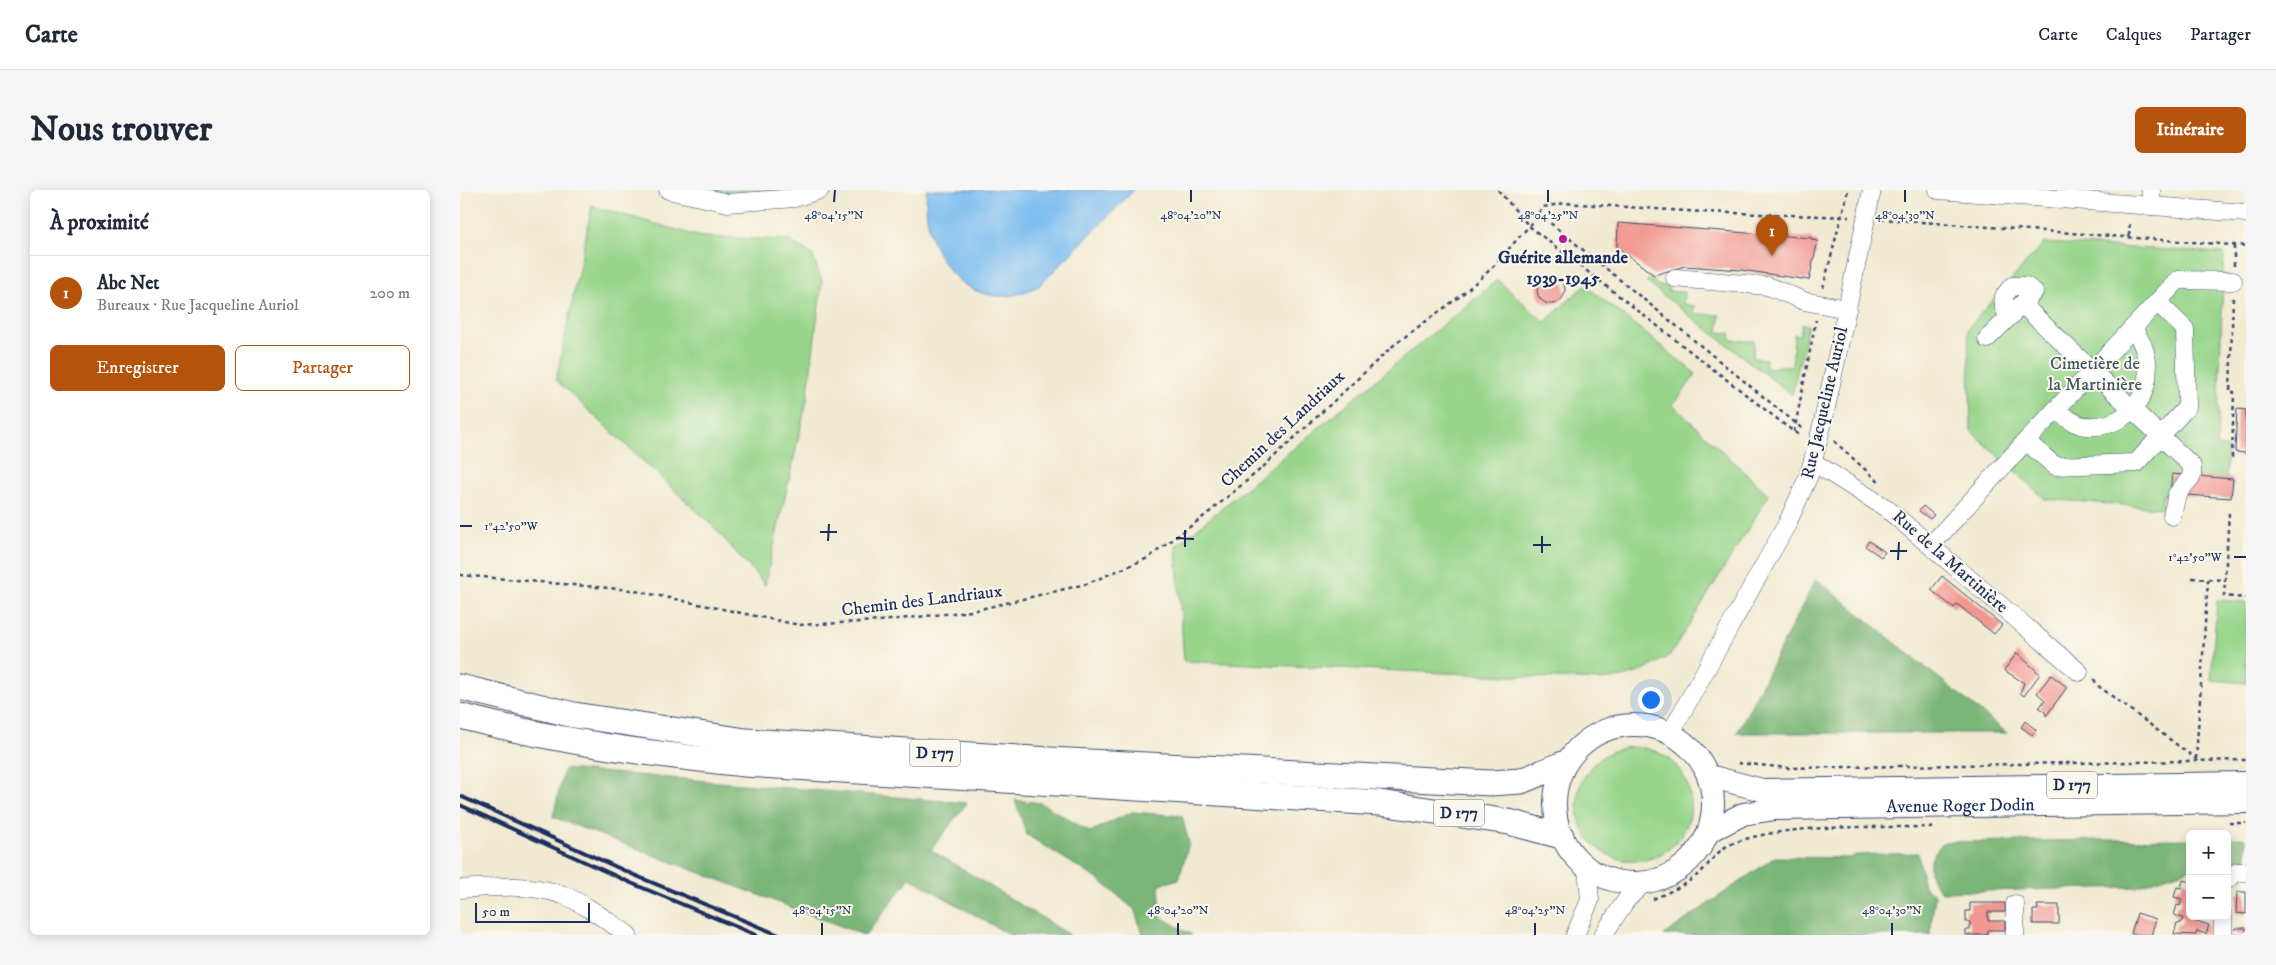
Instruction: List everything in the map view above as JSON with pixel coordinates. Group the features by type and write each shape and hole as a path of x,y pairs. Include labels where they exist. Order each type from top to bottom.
{"highway":[{"name":"D 177","path":"460,687 574,715 688,734 746,741 1491,784 1521,781 1563,764"},
{"name":"D 177","path":"460,716 569,741 687,758 745,764 1372,802 1500,820 1561,836"}],"main road":[{"path":"1620,725 1646,727 1670,734 1707,763 1713,810 1710,831 1686,868 1662,880 1647,891 1606,878 1587,868 1567,847 1561,836 1556,817 1555,799 1563,764 1573,751 1595,734 1620,725"},
{"name":"Avenue Roger Dodin","path":"1707,763 1762,790 2246,783"},
{"name":"Avenue Roger Dodin","path":"1710,831 1742,814 1775,809 2246,802"}],"street":[{"path":"668,190 728,203 795,198 820,190"},
{"name":"Rue Jacqueline Auriol","path":"1670,734 1787,524 1813,462 1872,190"},
{"path":"1938,190 2151,198 2246,213"},
{"path":"1675,278 1768,286 1804,300 1847,309"},
{"path":"1931,545 2178,280 2233,281"},
{"path":"2026,441 2055,466 2136,463 2187,407 2185,329 2157,302"},
{"path":"1987,339 2017,310 2093,370 2192,466 2192,476 2177,494 2172,516"},
{"path":"2055,410 2073,422 2085,426 2113,422 2133,409 2147,388 2149,374 2141,338 2132,328"},
{"name":"Rue de la Martinière","path":"1813,462 1886,508 2079,672"},
{"path":"1575,935 1590,900 1587,868"},
{"path":"460,889 519,887 554,893 592,910 628,935"},
{"path":"1603,935 1627,899 1647,891"},
{"path":"2015,904 2015,935"},
{"path":"2223,920 2223,935"}],"path":[{"path":"1498,190 1529,226 1794,432 1802,436"},
{"path":"1811,435 1538,213 1542,207 1565,203 1703,212 1852,217"},
{"name":"Chemin des Landriaux","path":"460,575 631,590 799,625 888,620 972,611 1086,584 1148,558 1207,514 1276,455 1395,344 1458,297 1491,268 1529,226 1538,213"},
{"path":"1878,219 2246,246"},
{"path":"2232,458 2234,392 2230,392 2234,245"},
{"path":"2229,513 2224,596 2246,598"},
{"path":"2192,578 2225,580"},
{"path":"2196,759 2208,579"},
{"path":"2097,685 2196,759"},
{"path":"1736,762 1789,768 2196,759 2246,760"},
{"path":"2227,823 2246,822"},
{"path":"1647,891 1672,891 1690,880 1726,846 1746,838 1806,830 1945,827"}],"green space":[{"path":"686,190 804,190 752,198"},
{"path":"592,206 702,237 787,240 812,254 822,281 807,400 765,585 712,525 556,380"},
{"name":"Cimetière de la Martinière","path":"2044,243 2224,253 2217,446 2228,447 2226,478 2233,479 2231,498 2163,493 2162,508 2045,499 1971,431 1968,328"},
{"path":"1650,278 1659,286 1668,286 1668,291 1684,292 1683,304 1695,306 1694,311 1697,314 1720,315 1718,332 1730,333 1731,340 1754,341 1753,358 1766,359 1765,366 1768,368 1792,366 1794,334 1800,335 1802,324 1808,325 1792,395 1646,282"},
{"path":"1497,280 1545,322 1585,285 1696,374 1673,405 1769,495 1671,654 1637,673 1599,680 1184,661 1176,546"},
{"path":"1816,579 2007,733 1737,733"},
{"path":"2217,600 2246,602 2246,683 2211,680"},
{"path":"1634,747 1656,751 1674,764 1687,782 1691,804 1687,826 1674,844 1656,857 1634,861 1612,857 1594,844 1581,826 1577,804 1581,782 1594,764 1612,751"},
{"path":"564,769 967,803 931,850 1070,935 1010,935 910,878 866,935 864,935 553,817"},
{"path":"1015,800 1041,803 1090,832 1132,812 1182,816 1189,843 1179,879 1159,885 1161,917 1192,935 1143,935 1134,909 1099,880 1027,835"},
{"path":"2231,838 2246,838 2246,863 2231,861"},
{"path":"2186,839 2186,870 2136,887 1941,892 1932,878 1930,866 1934,854 1944,842"},
{"path":"1918,853 1924,886 1935,895 1930,935 1664,935 1775,857 1850,858 1856,855"}],"water":[{"path":"927,190 1134,190 1040,285 1015,295 993,295 972,289 955,276 941,259 932,238 927,215"}],"building":[{"path":"1618,223 1812,238 1812,240 1818,241 1809,280 1741,270 1685,266 1654,275 1617,247"},
{"path":"1551,276 1561,280 1565,290 1561,300 1551,304 1541,300 1537,290 1541,280"},
{"path":"2237,409 2246,410 2246,453 2235,452"},
{"path":"2172,474 2233,479 2231,498 2170,494"},
{"path":"1923,506 1934,515 1930,519 1919,511"},
{"path":"1869,541 1885,552 1881,557 1865,546"},
{"path":"1942,576 2002,625 1994,634 1957,604 1954,608 1931,590"},
{"path":"2017,653 2040,674 2024,696 2020,693 2024,683 2004,670"},
{"path":"2051,675 2067,687 2046,716 2045,712 2039,708 2045,700 2037,693"},
{"path":"2025,721 2036,730 2032,735 2021,727"},
{"path":"2183,880 2186,881 2186,920 2195,920 2209,925 2206,934 2197,931 2196,935 2174,934 2177,923 2180,924 2183,918 2174,915 2177,905 2180,906 2182,899 2174,897 2177,887 2181,888"},
{"path":"2237,892 2246,892 2246,914 2236,913"},
{"path":"1970,903 2005,903 2005,912 1988,912 1988,921 2005,921 2005,930 1988,930 1988,935 1966,935 1966,930 1970,930 1970,922 1966,922 1966,911 1970,911"},
{"path":"2037,905 2059,905 2059,924 2033,924 2033,910 2038,910"},
{"path":"2137,913 2156,919 2151,935 2131,934"},
{"path":"2236,928 2246,928 2246,935 2235,935"}],"railway":[{"path":"460,796 634,875 779,935"},
{"path":"460,805 631,883 756,935"}],"place":[{"name":"Guérite allemande 1939-1945","path":"1563,239"},
{"name":"Abc Net","path":"1772,256"}]}
